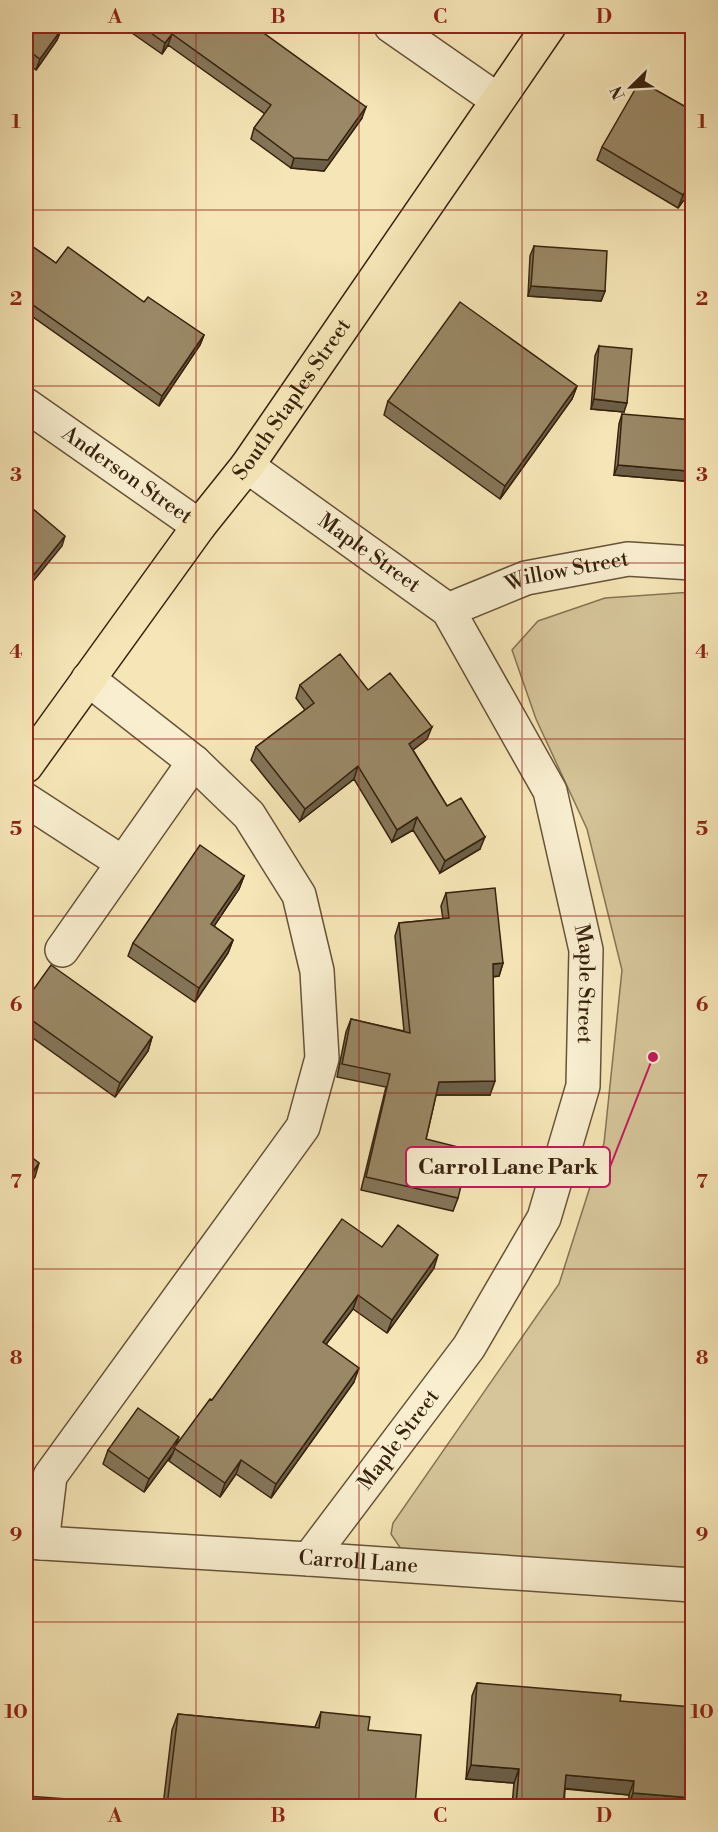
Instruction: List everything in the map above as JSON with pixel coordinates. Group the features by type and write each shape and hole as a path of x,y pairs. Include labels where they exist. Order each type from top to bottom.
{"main road":[{"name":"South Staples Street","path":"26,766 200,526 247,466 496,99 549,26"}],"street":[{"path":"391,26 496,99"},
{"name":"Anderson Street","path":"26,405 200,526"},
{"name":"Maple Street","path":"247,466 448,610 550,790 586,950 583,1086 544,1218 469,1347 309,1558"},
{"name":"Willow Street","path":"448,610 526,578 628,559 693,563"},
{"path":"34,1543 38,1475 303,1127 322,1058 317,971 299,895 249,815 194,762 88,679"},
{"path":"62,950 194,762"},
{"path":"26,800 123,863"},
{"name":"Carroll Lane","path":"34,1543 309,1558 693,1585"}],"shaded area":[{"path":"692,592 692,1571 401,1549 391,1534 393,1523 559,1284 604,1143 622,970 587,829 536,719 512,650 538,621 605,598"}],"building":[{"path":"26,26 55,26 61,30 40,59 26,49"},
{"path":"141,26 254,26 366,107 328,160 294,158 254,128 271,105 172,34 165,43"},
{"path":"640,81 693,111 693,188 688,187 683,195 602,147"},
{"path":"26,242 56,263 68,247 144,302 148,297 204,335 162,396 26,300"},
{"path":"534,246 607,251 605,291 531,286"},
{"path":"460,302 577,386 505,486 388,401"},
{"path":"599,346 632,349 627,403 594,399"},
{"path":"622,414 693,420 688,471 618,465"},
{"path":"26,503 65,536 28,582 26,579"},
{"path":"340,654 368,690 390,673 432,727 409,744 447,806 461,798 485,837 445,861 417,817 397,830 358,766 305,809 256,747 314,703 300,685"},
{"path":"200,845 244,876 211,924 233,940 199,988 133,943"},
{"path":"495,888 503,963 493,964 495,1081 439,1082 426,1139 470,1150 458,1198 366,1177 390,1074 342,1064 351,1019 410,1033 399,923 449,918 446,893"},
{"path":"51,965 152,1037 120,1083 26,1016 26,1000"},
{"path":"26,1153 39,1163 26,1182"},
{"path":"342,1219 382,1247 398,1225 438,1255 392,1320 358,1295 323,1342 359,1368 276,1484 241,1460 225,1483 174,1448 210,1399 212,1400"},
{"path":"138,1408 179,1437 149,1479 108,1450"},
{"path":"477,1683 621,1695 620,1701 693,1707 693,1798 633,1793 634,1781 566,1775 563,1806 516,1806 519,1769 471,1765"},
{"path":"321,1712 370,1717 368,1730 421,1735 415,1806 167,1806 178,1714 319,1728"},
{"path":"26,1796 167,1806 26,1806"}],"place":[{"name":"Carrol Lane Park","path":"653,1057"}]}
